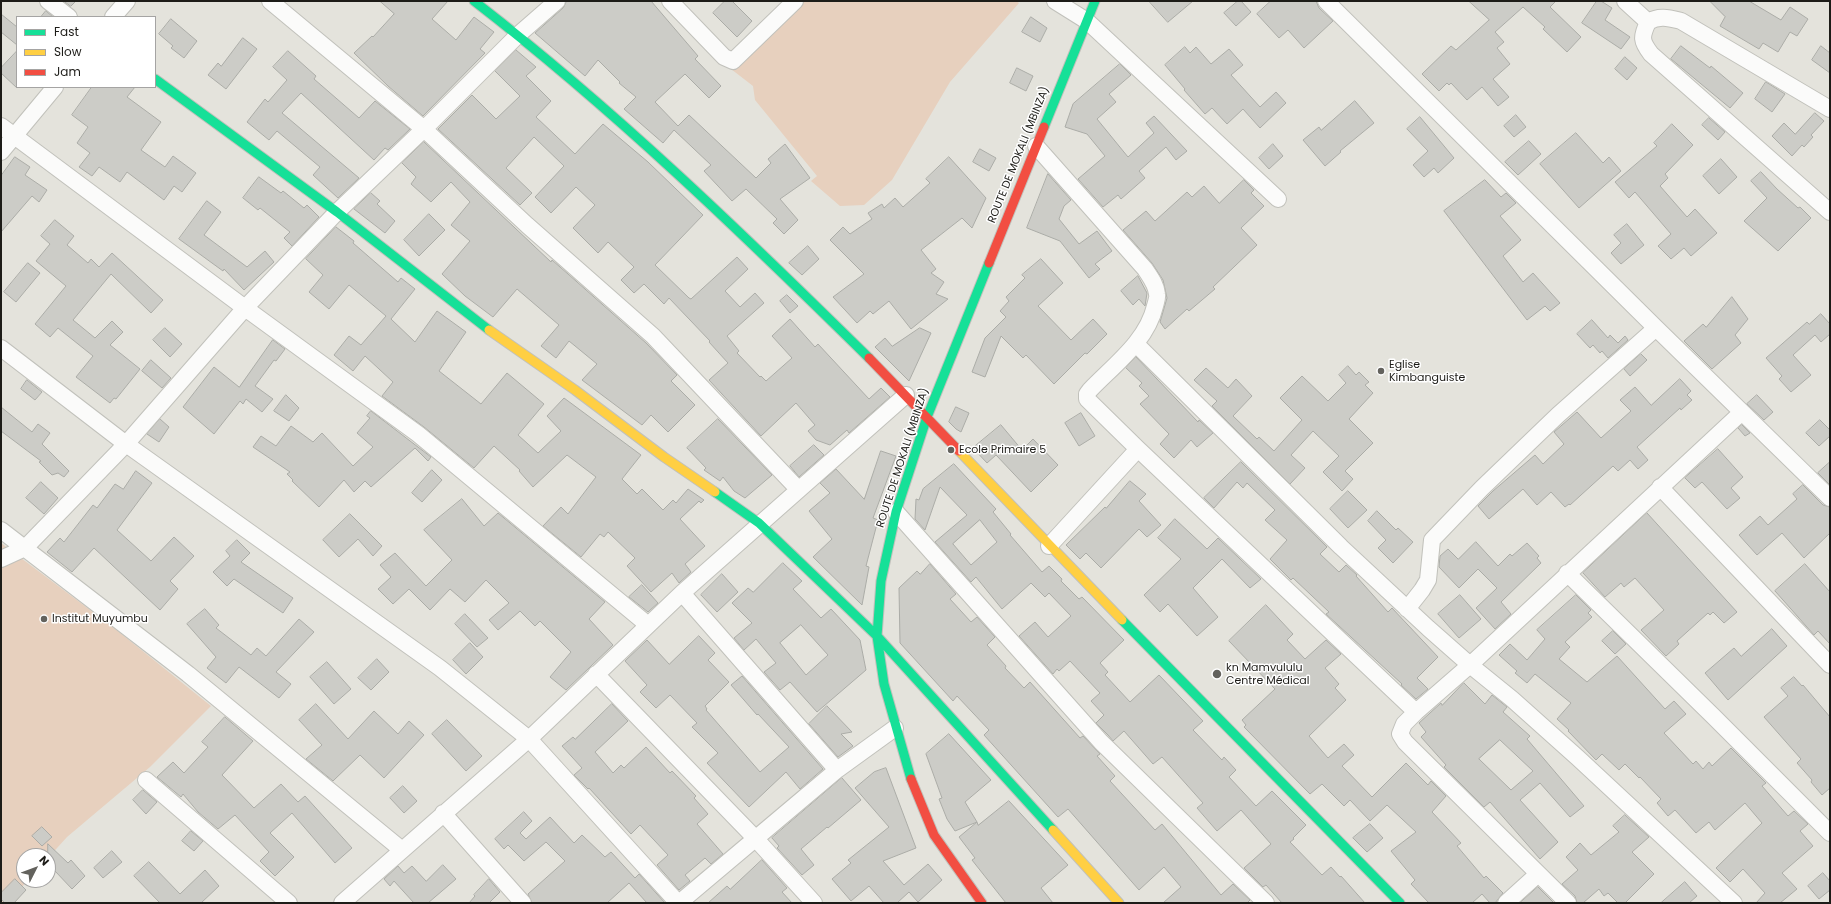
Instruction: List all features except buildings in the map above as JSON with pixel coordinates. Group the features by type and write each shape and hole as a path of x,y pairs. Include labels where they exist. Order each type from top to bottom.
{"street":[{"path":"48,1 68,16"},
{"path":"114,16 128,1"},
{"path":"270,1 424,129 527,225 653,336 798,489"},
{"path":"474,1 518,35 656,152 808,299 906,395 1049,546 1400,903"},
{"path":"1,559 24,548 126,444 245,308 337,212 424,129 518,35 557,1"},
{"path":"670,1 724,57 733,61 795,1"},
{"path":"1055,1 1087,21 1278,199"},
{"name":"ROUTE DE MOKALI (MBINZA)","path":"982,903 934,835 912,787 884,684 877,636 881,581 896,512 927,417 1095,1"},
{"path":"1326,1 1830,498"},
{"path":"1625,1 1648,22"},
{"path":"1830,109 1681,21 1665,17 1655,18 1648,22 1643,33 1643,44 1651,54 1830,212"},
{"path":"156,81 337,212 483,326 575,390 664,457 759,523 877,636 1119,903"},
{"path":"1,152 54,88"},
{"path":"1,126 245,308 418,434 648,625"},
{"path":"1036,146 1144,269 1154,283 1158,295 1146,330 1136,344 1090,390 1087,394 1087,399 1138,450 1416,712"},
{"path":"1407,609 1428,580 1432,540 1482,488 1558,415 1656,328"},
{"path":"1136,344 1407,609 1578,758 1734,903"},
{"path":"1,348 126,444 440,668 529,739 679,903 837,770 895,728"},
{"path":"346,902 402,850 529,739 682,593 759,523 906,395"},
{"path":"1568,903 1405,742 1400,734 1401,729 1416,712 1470,665 1566,574 1742,412"},
{"path":"1049,546 1138,450"},
{"path":"1660,487 1830,665"},
{"path":"896,512 1101,742 1266,903"},
{"path":"1,530 188,674 402,850"},
{"path":"1566,574 1714,717 1830,833"},
{"path":"682,593 837,770"},
{"path":"596,674 755,838 814,903"},
{"path":"146,780 289,903"},
{"path":"444,814 523,903"},
{"path":"1506,903 1538,874"}],"shaded area":[{"path":"800,1 1016,1 1019,3 950,82 892,180 864,205 840,206 811,181 817,176 755,100 753,86 731,69"},
{"path":"1,543 114,628 211,706 150,767 67,837 56,849 16,848 16,888 21,888 8,903 1,903"}],"traffic: fast":[{"path":"474,1 577,85 677,174 774,265 869,358"},
{"path":"1044,127 1095,1"},
{"path":"156,80 337,212 489,330"},
{"path":"911,779 884,684 877,636 881,581 896,512 927,417 989,263"},
{"path":"715,492 759,523 877,636 1053,830"},
{"path":"1122,620 1400,903"}],"traffic: slow":[{"path":"489,330 575,390 664,457 715,492"},
{"path":"959,451 1122,620"},
{"path":"1053,830 1119,903"}],"traffic: jam":[{"path":"989,263 1044,127"},
{"path":"869,358 959,451"},
{"path":"911,779 934,835 982,903"}],"place":[{"name":"Eglise Kimbanguiste","path":"1381,371"},
{"name":"Ecole Primaire 5","path":"951,450"},
{"name":"Institut Muyumbu","path":"44,619"},
{"name":"kn Mamvululu Centre Médical","path":"1217,674"}]}
